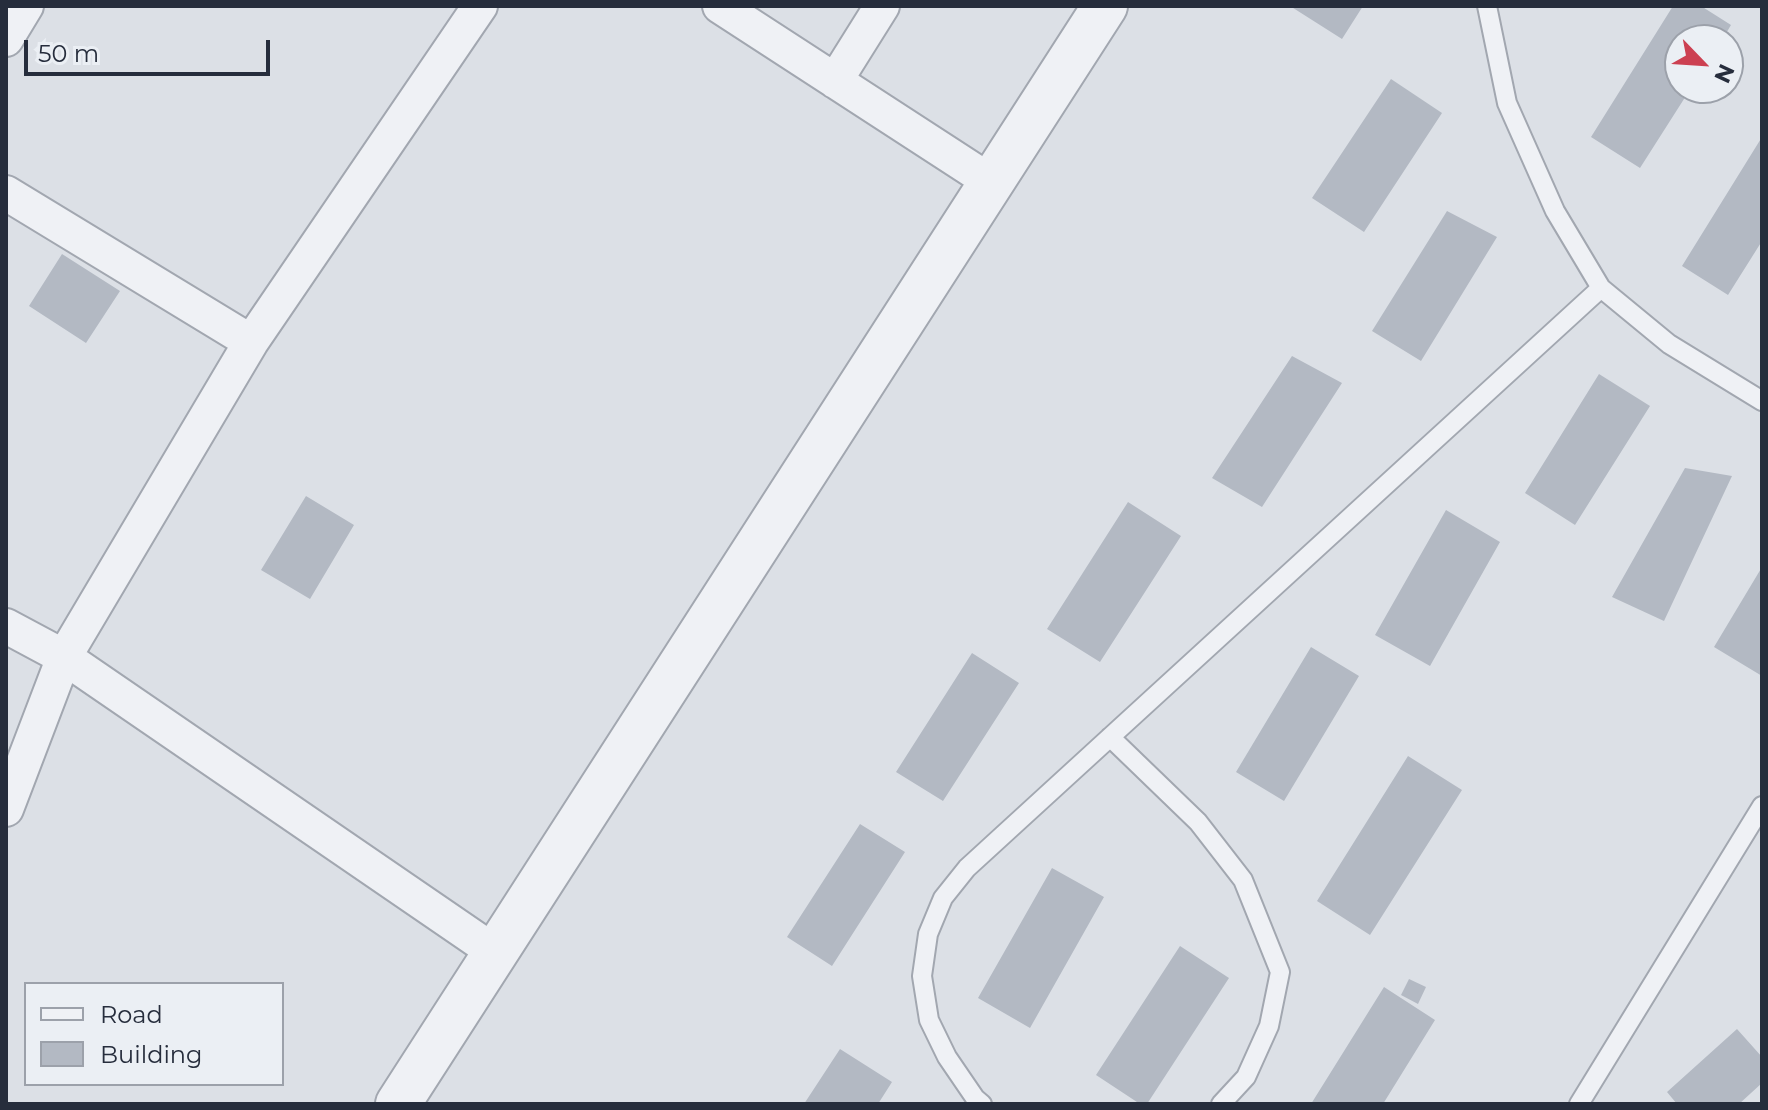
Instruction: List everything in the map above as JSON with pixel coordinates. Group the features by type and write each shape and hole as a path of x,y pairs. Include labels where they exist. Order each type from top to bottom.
{"street":[{"path":"6,39 26,6"},
{"path":"6,809 64,657 251,342 480,6"},
{"path":"720,6 991,182"},
{"path":"835,81 882,6"},
{"path":"398,1104 1105,6"},
{"path":"6,193 251,342"},
{"path":"6,626 64,657 496,953"}],"lane":[{"path":"1487,6 1507,103 1555,211 1601,288 1669,344 1762,401"},
{"path":"982,1104 947,1057 929,1020 922,976 928,934 943,898 967,868 1601,288"},
{"path":"1110,737 1198,822 1243,880 1280,972 1269,1026 1246,1077 1221,1104"},
{"path":"1579,1104 1762,806"}],"building":[{"path":"1290,6 1363,6 1342,39"},
{"path":"1673,6 1701,6 1729,24 1664,24 1664,104 1681,104 1640,168 1591,137"},
{"path":"1391,79 1442,113 1364,232 1312,198"},
{"path":"1762,137 1762,241 1728,295 1682,266"},
{"path":"1447,211 1497,237 1421,361 1372,331"},
{"path":"62,254 120,291 86,343 29,306"},
{"path":"1292,356 1342,383 1262,507 1212,478"},
{"path":"1599,374 1650,406 1575,525 1525,493"},
{"path":"1685,468 1732,476 1664,621 1612,597"},
{"path":"306,496 354,525 310,599 261,570"},
{"path":"1128,502 1181,536 1100,662 1047,629"},
{"path":"1446,510 1500,542 1430,666 1375,635"},
{"path":"1762,567 1762,676 1714,647"},
{"path":"1311,647 1359,676 1284,801 1236,772"},
{"path":"972,653 1019,683 943,801 896,772"},
{"path":"1408,756 1462,790 1370,935 1317,901"},
{"path":"860,824 905,852 832,966 787,937"},
{"path":"1052,868 1104,897 1030,1028 978,998"},
{"path":"1180,946 1229,978 1147,1104 1140,1104 1096,1075"},
{"path":"1409,979 1426,987 1418,1004 1401,995"},
{"path":"1384,987 1435,1020 1383,1104 1311,1104"},
{"path":"1737,1029 1762,1057 1762,1083 1739,1104 1677,1104 1667,1092"},
{"path":"840,1049 892,1082 878,1104 804,1104"}]}
